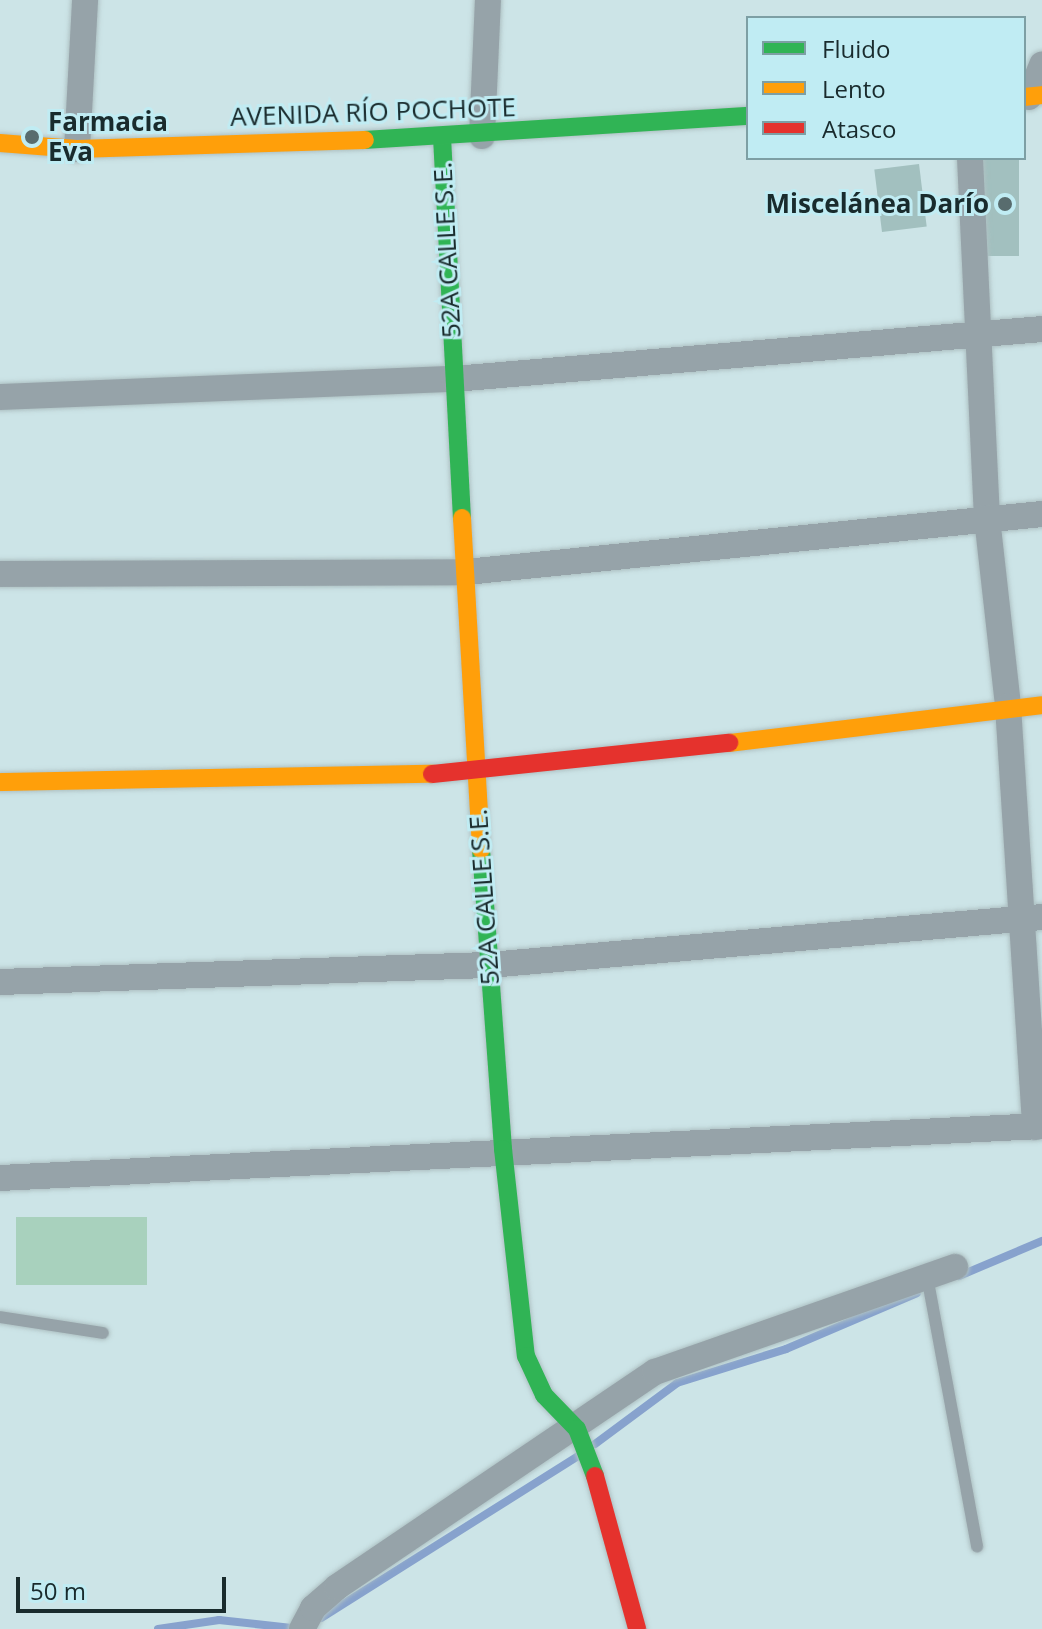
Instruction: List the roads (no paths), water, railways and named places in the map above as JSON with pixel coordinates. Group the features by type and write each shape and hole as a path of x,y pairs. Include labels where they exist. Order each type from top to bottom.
{"street":[{"path":"77,149 85,0"},
{"name":"52A CALLE S.E.","path":"482,136 488,0"},
{"path":"1032,96 1042,64"},
{"name":"AVENIDA RÍO POCHOTE","path":"0,143 77,149 482,136 746,116"},
{"name":"52A CALLE S.E.","path":"442,137 475,773 503,1149 526,1356 544,1395 577,1429 588,1449 637,1629"},
{"path":"0,1178 503,1149 1039,1127 1033,918 987,518 975,337 970,160"},
{"path":"0,397 454,379 1042,329"},
{"path":"0,574 466,572 1042,514"},
{"path":"0,782 475,773 1008,706 1042,705"},
{"path":"0,982 489,965 1033,918"},
{"path":"302,1629 313,1608 337,1587 577,1429 655,1372 955,1267"}],"lane":[{"path":"927,1276 977,1546"},
{"path":"0,1317 103,1333"}],"waterway":[{"path":"959,1276 1042,1241"},
{"path":"595,1444 677,1383 786,1349 917,1293"},
{"path":"321,1618 581,1454"},
{"path":"158,1629 219,1620 292,1628"}],"place":[{"name":"Farmacia Eva","path":"32,137"},
{"name":"Miscelánea Darío","path":"1005,204"}]}
